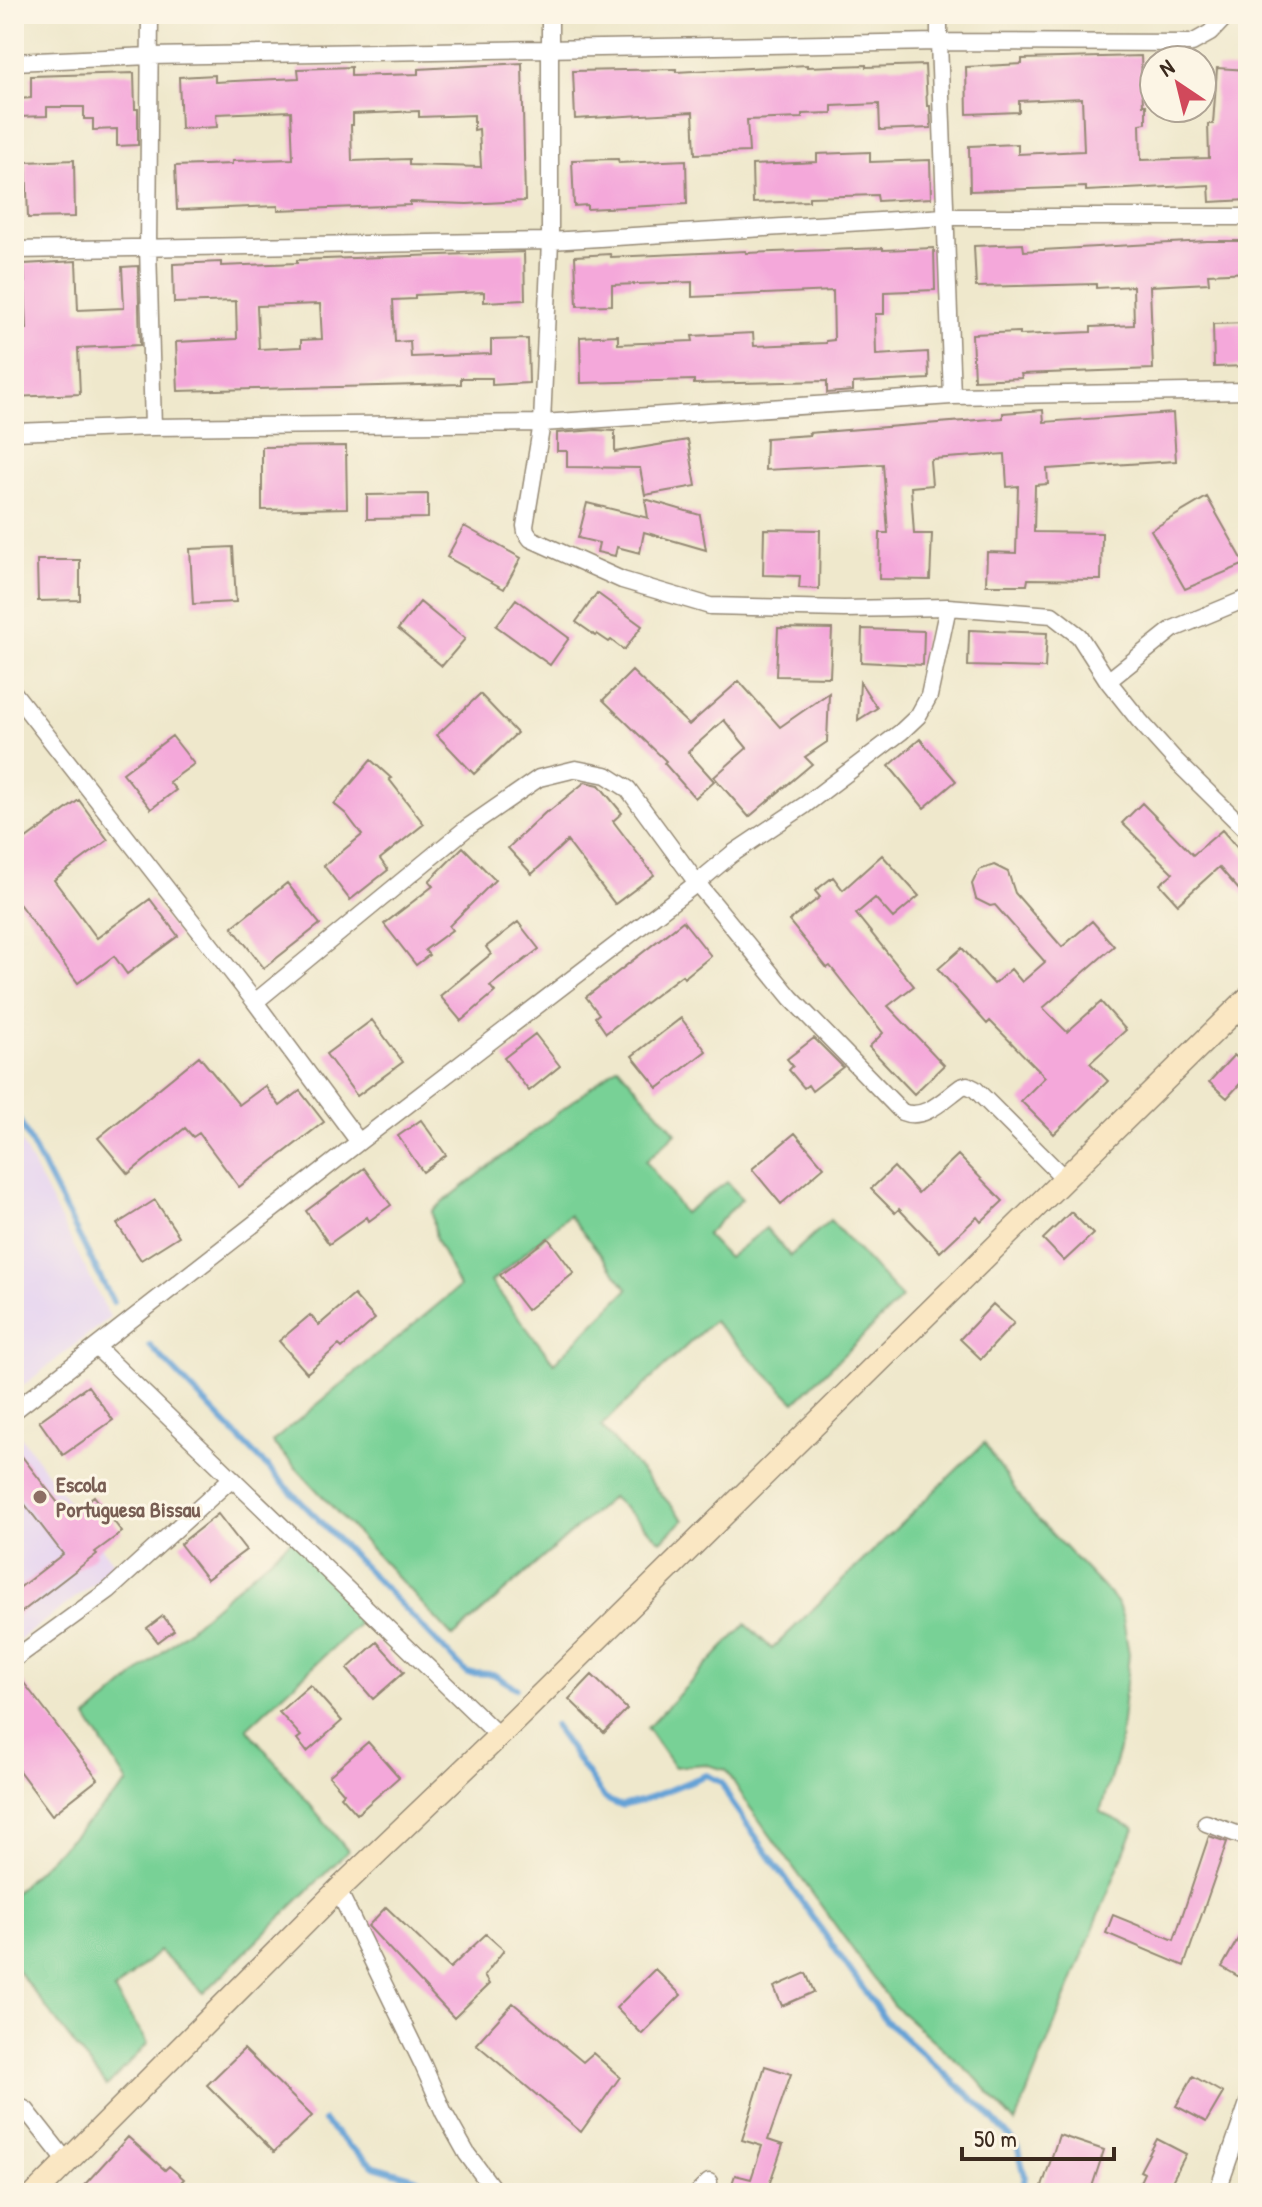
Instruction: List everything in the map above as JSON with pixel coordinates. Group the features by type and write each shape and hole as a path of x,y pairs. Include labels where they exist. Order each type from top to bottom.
{"main road":[{"path":"36,2193 338,1890 499,1736 1248,998"}],"street":[{"path":"150,14 148,247 153,427"},
{"path":"550,14 550,241 542,423 525,526 531,539 622,580 710,606 844,609 948,607 1052,615 1079,636 1108,681 1139,720 1248,832"},
{"path":"939,14 952,396"},
{"path":"14,62 150,56 939,42 1192,43 1210,33 1228,14"},
{"path":"14,250 550,241 945,217 1248,217"},
{"path":"14,432 153,427 542,423 952,396 1248,391"},
{"path":"1108,681 1173,629 1248,598"},
{"path":"14,1411 732,854 805,805 901,732 918,716 929,696 948,607"},
{"path":"14,693 255,1002 359,1142"},
{"path":"255,1002 468,827 539,778 576,769 606,775 628,789 697,883 791,998 902,1112 921,1115 967,1085 975,1089 1064,1178"},
{"path":"96,1347 499,1736"},
{"path":"14,1659 109,1590 232,1478"},
{"path":"1206,1823 1248,1838"},
{"path":"338,1890 444,2113 467,2154 496,2193"},
{"path":"1217,2193 1248,2103"},
{"path":"14,2104 26,2110 67,2162"}],"shaded area":[{"path":"14,1128 110,1317 14,1393"},
{"name":"Escola Portuguesa Bissau","path":"14,1427 116,1567 14,1644"}],"green space":[{"path":"618,1066 676,1133 646,1161 684,1213 727,1182 742,1199 706,1235 728,1258 766,1228 790,1256 830,1220 902,1298 795,1402 713,1321 601,1426 684,1520 661,1541 612,1497 453,1637 272,1442 459,1287 436,1239 432,1211","holes":["569,1215 628,1289 554,1363 491,1282"]},
{"path":"984,1443 1029,1510 1117,1602 1129,1654 1119,1750 1100,1812 1134,1828 1015,2123 977,2079 893,2005 726,1770 704,1764 674,1767 647,1728 746,1624 772,1649"},
{"path":"292,1539 369,1614 247,1728 348,1851 204,1993 159,1951 114,1991 148,2043 107,2087 14,1966 14,1893 128,1783 87,1718"}],"building":[{"path":"1138,56 1141,160 1209,158 1208,124 1218,124 1218,68 1248,70 1248,200 1210,202 1209,185 1086,191 1086,187 970,191 969,146 1018,144 1018,154 1084,151 1082,98 1019,101 1019,112 967,114 966,67 1022,64 1022,59"},
{"path":"522,63 525,201 467,204 410,202 410,205 278,210 278,206 177,210 175,166 293,159 291,111 216,114 217,127 181,129 179,77 215,75 215,82 299,78 298,69 351,67 351,76 418,74 418,69","holes":["419,111 419,117 474,115 474,130 479,129 481,167 409,165 409,159 352,161 353,114"]},
{"path":"807,65 925,65 931,128 880,130 879,104 832,106 832,113 802,114 802,118 747,120 749,152 695,154 693,112 575,119 573,71 676,69 676,72"},
{"path":"134,73 138,145 117,146 117,129 93,130 93,119 84,119 84,107 47,107 47,116 17,117 17,99 31,98 31,76"},
{"path":"870,152 870,162 930,160 931,198 878,201 877,195 753,203 752,165 817,162 817,154"},
{"path":"618,159 619,163 686,160 687,204 587,209 587,205 574,206 572,160"},
{"path":"74,160 75,217 28,218 26,162"},
{"path":"1248,241 1248,272 1208,274 1209,283 1150,286 1153,369 1021,374 1022,378 974,380 972,334 1091,332 1091,327 1134,325 1133,286 976,287 974,246 1023,244 1024,251"},
{"path":"934,248 935,290 884,292 884,314 875,314 876,355 928,352 929,379 853,383 853,391 827,393 827,381 581,383 580,337 618,335 618,344 693,341 692,336 753,333 754,346 826,343 834,340 833,291 692,297 692,282 612,285 612,305 577,306 575,256"},
{"path":"524,252 525,300 484,302 484,292 415,295 415,299 393,300 395,342 410,341 411,357 491,354 491,340 528,339 529,383 492,385 492,378 461,378 461,384 178,391 176,342 237,339 236,301 174,303 173,264 221,262 221,266 297,263 297,260","holes":["320,304 322,339 301,340 301,347 259,349 257,306"]},
{"path":"76,261 78,310 124,308 122,267 138,266 140,345 78,348 80,394 14,397 14,353 23,353 23,329 27,329 24,264"},
{"path":"1248,323 1248,366 1214,367 1213,324"},
{"path":"1043,410 1044,422 1173,413 1176,461 1047,469 1048,484 1035,485 1034,532 1102,533 1101,580 1028,579 1027,585 986,585 987,552 1016,553 1018,486 1007,487 1005,454 932,459 932,485 911,487 914,534 932,534 930,580 879,579 880,533 888,533 883,464 765,470 766,438 1003,418 1003,413"},
{"path":"615,431 615,452 688,440 696,486 645,495 640,468 567,467 567,451 557,451 557,433"},
{"path":"346,446 347,508 262,510 262,447"},
{"path":"428,494 428,518 367,519 367,495"},
{"path":"1207,497 1245,564 1185,589 1151,530"},
{"path":"645,499 700,515 706,550 644,532 640,553 617,547 615,556 597,552 599,543 578,538 587,503 648,518"},
{"path":"464,526 521,558 504,589 447,557"},
{"path":"764,529 820,530 819,589 799,588 800,576 763,575"},
{"path":"233,547 236,602 193,604 190,549"},
{"path":"37,560 80,560 80,600 38,601"},
{"path":"597,593 642,626 624,650 576,622"},
{"path":"516,599 569,638 550,665 496,626"},
{"path":"420,602 465,639 442,666 398,629"},
{"path":"778,628 832,629 830,677 776,676"},
{"path":"862,629 924,631 923,665 861,662"},
{"path":"969,630 1047,633 1045,668 968,666"},
{"path":"632,671 689,725 739,681 780,727 829,693 827,742 805,757 812,764 749,817 714,777 747,748 724,720 688,752 714,781 695,798 664,763 666,761 603,700"},
{"path":"860,682 877,708 858,720"},
{"path":"480,694 517,733 474,774 437,735"},
{"path":"172,736 194,764 169,782 176,790 151,809 123,773"},
{"path":"920,739 956,781 924,808 889,766"},
{"path":"371,760 391,778 424,824 380,859 388,870 350,900 324,866 362,835 334,804"},
{"path":"585,782 599,785 622,813 613,821 654,875 615,904 567,841 532,874 508,848 547,811"},
{"path":"79,800 108,840 54,880 97,938 150,899 178,936 127,974 114,956 78,983 14,897 14,848"},
{"path":"1142,803 1193,855 1222,830 1248,860 1248,900 1219,867 1178,904 1160,884 1173,873 1122,823"},
{"path":"463,847 495,880 449,926 452,930 425,950 429,955 416,965 384,924 433,886 429,881"},
{"path":"882,855 919,896 893,918 875,898 856,914 914,986 888,1006 944,1065 914,1094 869,1047 883,1033 830,966 827,968 789,921 820,897 815,891 833,877 843,890"},
{"path":"994,865 1008,872 1015,893 1062,947 1092,921 1114,946 1043,1008 1067,1032 1101,1002 1126,1030 1090,1063 1108,1081 1054,1134 1021,1101 1045,1077 990,1021 987,1024 938,969 962,948 994,984 1011,969 1022,982 1045,962 995,905 990,906 976,899 972,884 979,870"},
{"path":"287,883 320,924 264,968 232,927"},
{"path":"683,921 711,956 606,1033 595,1017 599,1014 586,997"},
{"path":"518,922 539,949 490,986 495,992 461,1021 440,996 491,954 486,947"},
{"path":"681,1018 706,1051 658,1088 632,1056"},
{"path":"372,1020 403,1062 357,1096 326,1054"},
{"path":"535,1034 560,1066 529,1091 504,1058"},
{"path":"814,1038 843,1067 812,1091 808,1085 804,1088 789,1070 793,1066 787,1059"},
{"path":"1234,1055 1248,1067 1248,1075 1227,1098 1209,1082"},
{"path":"199,1056 239,1105 265,1086 280,1106 300,1091 324,1122 239,1187 199,1133 193,1137 185,1128 128,1174 98,1138"},
{"path":"421,1120 446,1155 423,1172 398,1136"},
{"path":"795,1133 824,1167 781,1204 752,1169"},
{"path":"958,1155 1003,1201 981,1222 977,1217 940,1252 899,1209 895,1213 871,1189 894,1167 918,1193"},
{"path":"364,1168 391,1205 369,1221 367,1217 329,1244 306,1211"},
{"path":"155,1200 179,1236 141,1260 117,1224"},
{"path":"1071,1212 1093,1234 1064,1261 1043,1239"},
{"path":"548,1238 574,1273 527,1310 500,1275"},
{"path":"354,1295 375,1319 307,1373 279,1341 310,1315 319,1325"},
{"path":"993,1304 1014,1323 981,1359 960,1339"},
{"path":"88,1386 113,1420 63,1455 39,1421"},
{"path":"14,1446 68,1516 94,1496 122,1532 14,1618 14,1592 63,1554 14,1490"},
{"path":"218,1514 246,1550 207,1579 180,1544"},
{"path":"163,1616 174,1630 158,1642 147,1628"},
{"path":"377,1642 404,1672 373,1699 347,1669"},
{"path":"14,1670 98,1779 52,1815 14,1764"},
{"path":"592,1675 627,1709 604,1733 569,1699"},
{"path":"310,1685 342,1721 307,1752 297,1739 301,1736 279,1712"},
{"path":"368,1742 399,1777 357,1814 329,1776"},
{"path":"1209,1836 1227,1842 1184,1966 1106,1933 1113,1915 1174,1940"},
{"path":"386,1907 450,1968 486,1934 504,1950 484,1976 489,1984 454,2018 368,1926"},
{"path":"1248,1921 1248,1982 1222,1967"},
{"path":"655,1969 681,1995 642,2034 616,2008"},
{"path":"806,1973 814,1992 782,2006 774,1987"},
{"path":"513,2003 583,2062 593,2053 620,2077 581,2132 476,2044"},
{"path":"244,2049 312,2116 274,2152 207,2085"},
{"path":"765,2066 791,2074 768,2140 783,2145 769,2185 782,2189 782,2193 729,2193 735,2175 751,2179 762,2146 742,2140"},
{"path":"1193,2076 1223,2093 1206,2122 1176,2106"},
{"path":"1059,2135 1104,2150 1090,2193 1040,2193"},
{"path":"128,2137 165,2170 169,2166 184,2179 171,2193 77,2193"},
{"path":"1157,2139 1186,2154 1166,2193 1135,2193 1144,2173 1140,2171"}],"waterway":[{"path":"14,1110 113,1302"},
{"path":"150,1346 467,1673 493,1674 516,1688"},
{"path":"554,1726 605,1799 621,1806 706,1775 721,1782 732,1803 886,2021 982,2107 1017,2145 1025,2176 1022,2193"},
{"path":"324,2121 374,2166 415,2178 445,2193"}],"place":[{"name":"Escola Portuguesa Bissau","path":"40,1497"}]}
